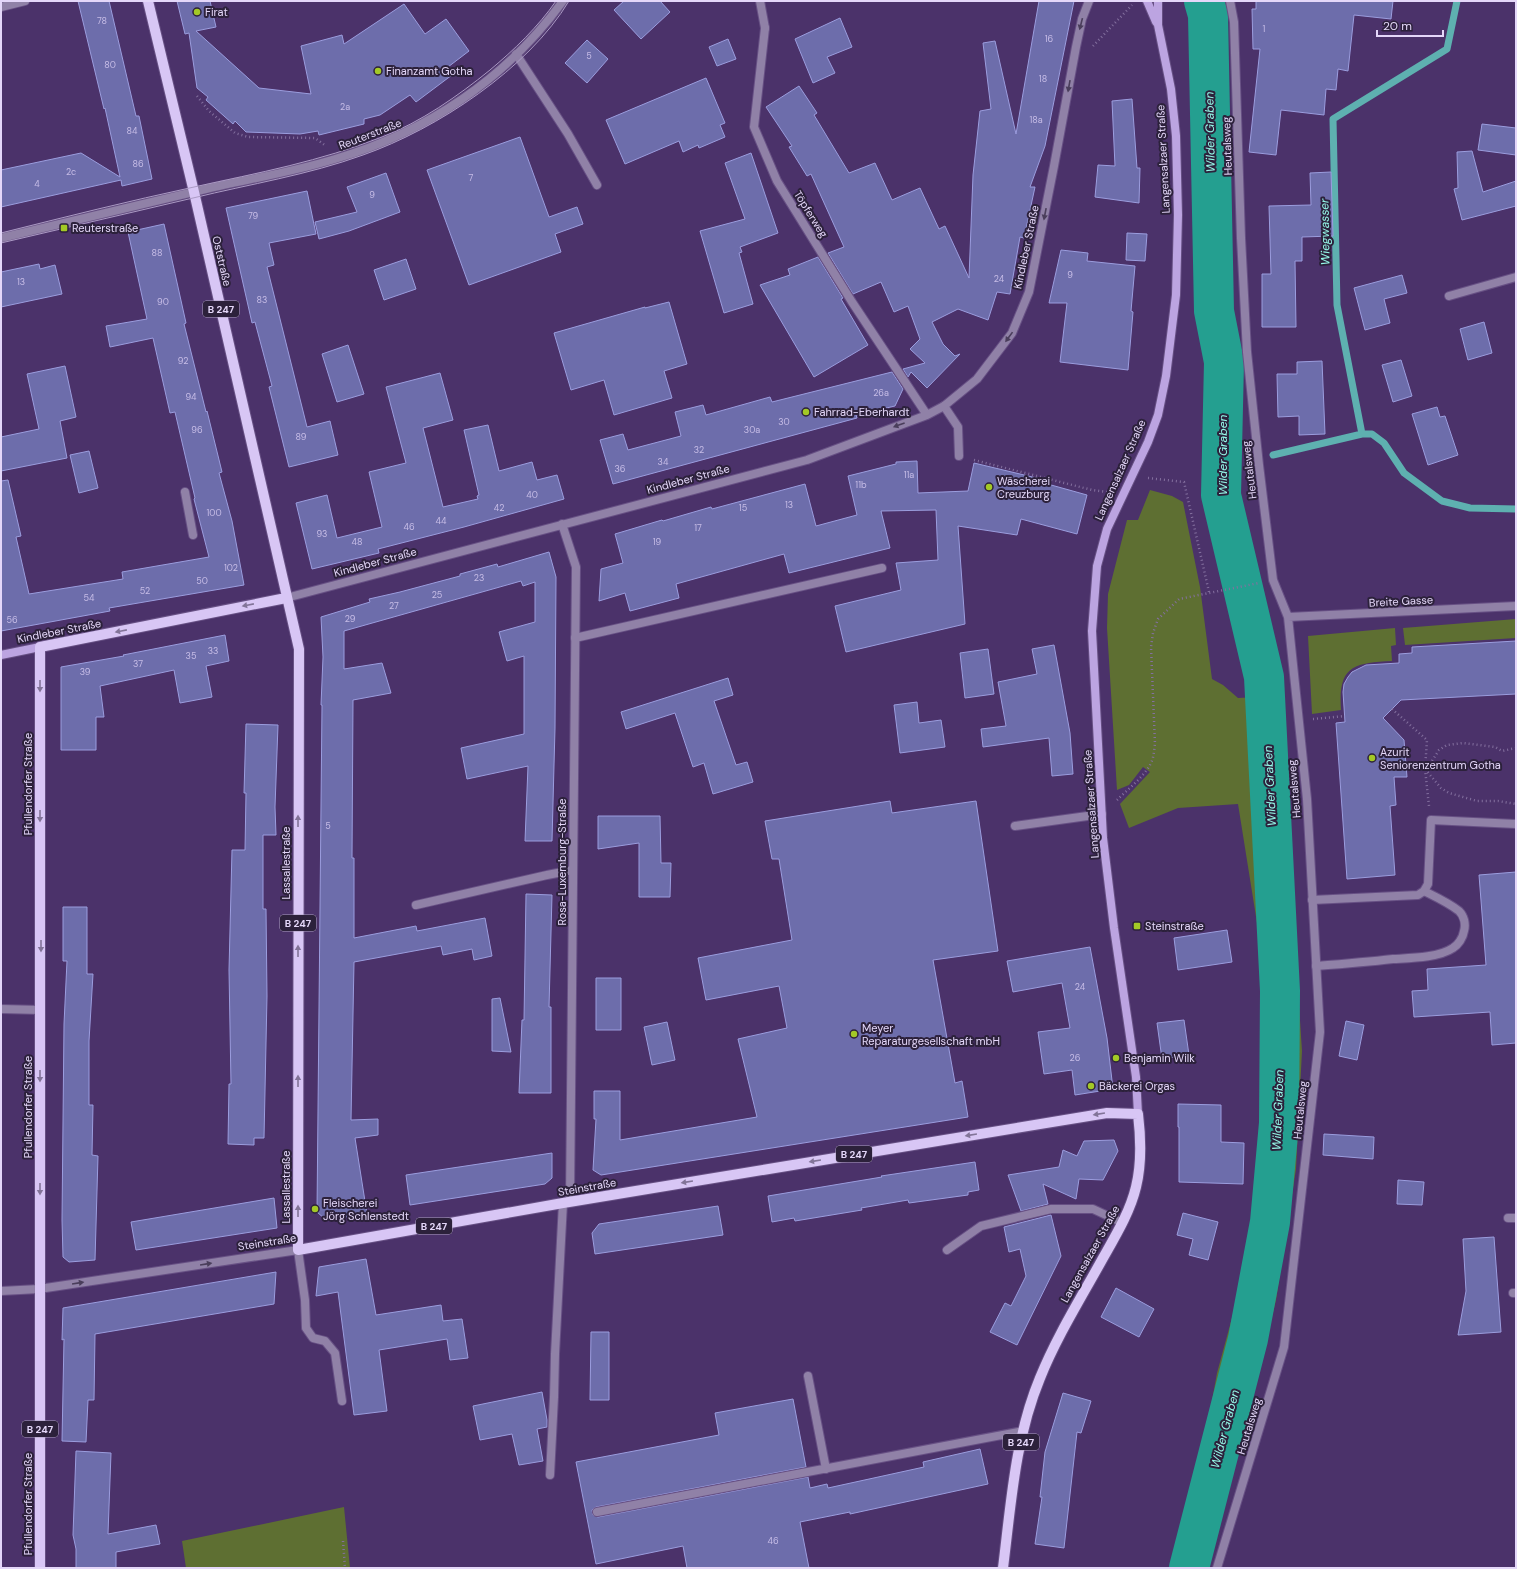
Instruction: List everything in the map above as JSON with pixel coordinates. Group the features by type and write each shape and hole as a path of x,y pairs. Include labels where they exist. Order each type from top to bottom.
{"main road":[{"name":"Oststraße","path":"148,1 194,192 286,598"},
{"name":"Kindleber Straße","path":"40,647 286,598"},
{"name":"Lassallestraße","path":"286,598 298,648 298,1250"},
{"name":"Pfullendorfer Straße","path":"40,647 40,1568"},
{"name":"Steinstraße","path":"298,1250 567,1202 1107,1112 1138,1114"},
{"name":"Langensalzaer Straße","path":"1003,1568 1015,1469 1023,1431 1039,1380 1065,1323 1123,1222 1131,1204 1140,1162 1138,1114"}],"street":[{"path":"1,7 25,1"},
{"name":"Reuterstraße","path":"1,238 194,192 285,173 335,159 385,141 433,119 485,83 547,23 563,1"},
{"name":"Töpferweg","path":"760,1 765,28 754,127 777,181 852,302 927,415"},
{"name":"Kindleber Straße","path":"286,598 807,460 927,415 944,406 977,379 1012,333 1029,292 1076,47 1082,19 1089,1"},
{"name":"Langensalzaer Straße","path":"1146,1 1158,25"},
{"name":"Langensalzaer Straße","path":"1138,1114 1136,1077 1114,928 1104,838 1092,631 1097,566 1107,529 1148,442 1158,415 1166,376 1176,295 1178,215 1176,136 1171,89 1158,25 1158,1"},
{"name":"Heutalsweg","path":"1217,1568 1284,1347 1320,1032 1307,799 1288,617 1273,580 1247,352 1241,238 1234,22 1230,1"},
{"path":"516,54 568,134 597,185"},
{"path":"1449,296 1516,277"},
{"path":"944,406 958,427 958,456"},
{"path":"185,492 193,535"},
{"name":"Rosa-Luxemburg-Straße","path":"550,1475 555,1354 567,1202 573,870 576,567 562,524"},
{"path":"575,638 882,568"},
{"name":"Breite Gasse","path":"1288,617 1516,606"},
{"name":"Kindleber Straße","path":"1,655 40,647"},
{"path":"1015,826 1102,814"},
{"path":"1312,900 1418,895 1424,891 1428,884 1431,820 1516,824"},
{"path":"416,905 573,870"},
{"path":"1316,966 1421,957 1440,954 1452,949 1464,934 1465,926 1463,917 1448,904 1424,891"},
{"path":"1,1009 41,1010"},
{"path":"947,1250 981,1226 1051,1209 1093,1209 1123,1222"},
{"path":"298,1250 305,1300 306,1328 312,1338 325,1341 335,1353 342,1401"},
{"name":"Steinstraße","path":"1,1291 39,1289 298,1250"},
{"path":"808,1376 826,1469"},
{"path":"597,1512 1023,1431"}],"path":[{"path":"1076,47 1089,49 1135,1"},
{"path":"197,96 209,111 235,133 248,137 316,138 329,148"},
{"path":"958,456 1092,490"},
{"path":"1132,476 1184,482 1209,592"},
{"path":"1102,814 1140,778 1151,763 1154,754 1155,744 1151,647 1153,633 1158,619 1179,599 1263,582"},
{"path":"1392,709 1427,740 1425,769 1431,820"},
{"path":"1298,720 1345,716"},
{"path":"1425,769 1439,750 1447,745 1463,743 1495,747 1502,751 1516,748"},
{"path":"1425,769 1441,788 1449,793 1477,801 1498,801 1516,804"},
{"path":"343,1541 345,1568"}],"green space":[{"path":"1150,490 1172,496 1183,502 1200,587 1212,679 1223,685 1238,698 1279,696 1302,1051 1296,1169 1276,1300 1249,1414 1224,1506 1204,1568 1177,1568 1202,1456 1217,1373 1258,1222 1266,1130 1269,998 1238,804 1178,808 1129,828 1120,804 1150,772 1143,767 1129,785 1117,790 1107,628 1108,594 1127,520 1138,520"},
{"path":"1516,619 1516,638 1405,645 1403,628"},
{"path":"1395,628 1396,645 1391,646 1392,661 1367,663 1351,670 1342,684 1341,710 1312,714 1308,636"},
{"path":"344,1507 350,1568 186,1568 182,1541"}],"building":[{"path":"78,1 109,1 136,116 139,116 152,179 122,186 121,180 1,207 1,170 81,153 120,177 105,108 104,109"},
{"name":"Finanzamt Gotha","path":"177,1 210,1 216,27 196,31 259,88 311,94 301,46 342,35 344,44 404,4 425,34 446,19 469,51 448,67 452,75 416,102 410,95 380,115 364,119 364,124 319,135 318,131 300,134 246,132 235,121 233,124 206,100 208,97 197,88 189,33 185,34"},
{"path":"624,1 660,1 670,12 641,39 614,10"},
{"path":"1039,1 1074,1 1045,146 1030,187 1035,187 1024,238 1020,237 1010,294 997,292 988,320 958,309 932,322 943,344 955,356 960,354 927,388 911,372 908,377 903,369 925,363 910,349 920,339 908,306 894,312 881,282 853,294 828,253 844,247 811,174 807,176 789,147 792,146 766,107 799,86 817,113 814,115 849,173 875,163 892,200 920,188 939,229 945,226 969,278 973,175 980,111 991,109 983,43 995,41 1016,134"},
{"path":"1256,1 1393,1 1391,19 1354,15 1348,71 1338,69 1336,90 1326,89 1324,115 1281,110 1276,155 1249,152 1260,49 1253,49 1252,9 1256,9"},
{"path":"840,18 852,47 827,57 835,73 813,83 795,39"},
{"path":"728,39 736,59 717,66 709,47"},
{"path":"587,40 608,59 587,83 565,63"},
{"path":"706,78 725,123 720,125 725,137 699,148 698,145 683,152 679,141 625,164 606,120"},
{"path":"1132,99 1137,168 1140,168 1139,203 1095,197 1098,165 1115,166 1112,101"},
{"path":"1482,124 1516,128 1516,155 1478,150"},
{"path":"520,137 549,217 577,207 583,224 555,234 561,252 469,285 427,170"},
{"path":"1472,151 1483,192 1516,181 1516,206 1462,220 1454,189 1458,188 1457,152"},
{"path":"751,153 778,233 740,247 742,252 739,253 753,304 724,313 700,231 745,219 725,163"},
{"path":"1331,172 1333,236 1302,237 1302,261 1295,261 1296,327 1262,327 1262,274 1271,274 1269,206 1311,205 1310,173"},
{"path":"386,173 400,212 349,231 319,239 315,222 357,212 347,187"},
{"path":"307,191 316,234 269,243 274,265 267,267 307,427 330,421 338,455 289,467 269,387 272,386 255,322 252,323 226,208"},
{"path":"164,224 186,323 184,324 222,472 219,473 232,521 244,585 109,608 110,611 1,631 1,481 8,480 21,536 16,537 29,594 123,579 122,572 209,557 194,499 175,412 170,413 153,338 110,347 106,326 147,319 128,232"},
{"path":"1127,233 1147,234 1145,261 1126,260"},
{"path":"1061,250 1088,253 1087,261 1135,266 1128,370 1060,362 1067,303 1049,303"},
{"path":"818,257 843,298 841,299 868,345 814,377 760,285 790,275 788,269"},
{"path":"406,259 416,289 384,300 374,270"},
{"path":"39,264 40,269 55,265 62,294 1,307 1,272"},
{"path":"1402,275 1407,293 1384,299 1390,323 1365,330 1354,288"},
{"path":"669,302 687,364 664,371 672,398 614,415 604,380 571,390 554,333 645,307"},
{"path":"1484,322 1492,353 1468,360 1460,329"},
{"path":"348,345 364,394 337,402 322,354"},
{"path":"1401,360 1412,396 1393,402 1382,365"},
{"path":"1322,361 1325,434 1299,435 1299,416 1278,417 1277,374 1297,374 1297,362"},
{"path":"65,366 76,417 60,421 67,458 1,471 1,437 39,429 27,374"},
{"path":"892,372 903,389 895,406 856,415 857,418 613,484 600,440 623,434 628,450 681,436 675,412 703,405 706,415 770,397 772,402"},
{"path":"440,373 453,420 423,428 443,507 478,499 477,496 479,495 464,430 488,425 499,471 532,462 537,480 557,475 564,499 378,549 379,553 312,569 296,503 327,495 337,538 382,527 369,472 406,463 386,387"},
{"path":"1437,407 1440,417 1445,416 1458,455 1428,465 1412,414"},
{"path":"89,451 98,488 79,493 70,455"},
{"path":"917,461 918,493 968,491 974,463 1045,480 1044,483 1087,495 1077,534 1021,519 1017,535 958,526 965,624 846,652 835,606 901,590 896,563 938,560 936,510 881,511 890,548 789,573 784,554 676,584 679,598 630,611 625,593 599,601 601,569 623,563 615,534 711,507 712,509 805,484 816,526 857,515 848,476 896,464 896,462"},
{"path":"549,552 556,577 555,728 552,841 525,841 528,766 467,779 461,748 524,734 524,656 507,661 499,632 535,622 535,582 523,586 521,581 344,631 344,669 382,663 391,693 353,700 352,858 354,858 354,938 416,926 417,931 485,918 492,956 474,960 472,949 443,955 441,946 354,962 351,1120 378,1119 378,1135 355,1138 367,1214 326,1220 317,1212 321,705 323,657 321,617 370,602 369,599 460,576 460,574 497,564 498,567"},
{"path":"225,635 229,661 206,666 212,697 180,703 174,670 100,686 104,717 96,717 96,750 61,750 61,667 124,656 123,655"},
{"name":"Azurit Seniorenzentrum Gotha","path":"1516,641 1516,694 1401,700 1383,718 1404,740 1407,777 1394,777 1396,805 1390,806 1395,875 1347,879 1336,723 1345,722 1343,692 1344,684 1348,677 1352,672 1366,665 1399,663 1399,654 1412,653 1412,647"},
{"path":"1054,645 1070,733 1073,774 1052,776 1049,738 983,747 981,729 1006,726 998,682 1037,674 1032,649"},
{"path":"988,649 994,694 965,698 960,653"},
{"path":"728,678 733,695 714,701 736,765 747,762 753,782 713,794 704,763 693,767 675,713 626,729 621,712"},
{"path":"917,702 919,723 941,720 945,747 900,753 894,705"},
{"path":"246,724 278,725 275,807 276,835 263,835 263,909 266,909 267,996 264,1138 254,1138 254,1145 228,1144 229,1084 231,1084 229,970 232,850 245,850 246,793 244,793"},
{"path":"890,801 892,813 976,801 998,951 933,960 955,1083 962,1081 968,1117 601,1175 593,1170 596,1119 594,1119 594,1091 620,1091 620,1140 757,1117 738,1039 787,1028 779,986 706,1000 698,958 792,940 779,859 772,859 765,821"},
{"path":"598,816 660,816 661,863 671,863 670,897 639,897 639,843 598,849"},
{"path":"1516,872 1516,1043 1492,1045 1490,1012 1414,1017 1412,991 1428,990 1427,969 1486,965 1479,875"},
{"path":"526,894 552,895 549,1007 551,1007 551,1093 519,1093 522,1020 524,1020"},
{"path":"63,907 87,907 87,974 93,974 89,1041 89,1105 93,1105 92,1155 98,1156 95,1260 69,1262 63,1257 62,1220 64,1024 67,961 63,961"},
{"path":"1227,930 1232,962 1178,970 1174,938"},
{"path":"1090,947 1107,1038 1113,1089 1075,1095 1072,1070 1044,1074 1038,1032 1070,1028 1062,983 1013,992 1007,961"},
{"path":"596,978 621,978 621,1030 596,1030"},
{"path":"500,998 511,1052 492,1051 492,999"},
{"path":"1184,1020 1189,1055 1162,1059 1157,1023"},
{"path":"1346,1021 1364,1025 1357,1060 1339,1056"},
{"path":"667,1022 675,1060 652,1065 644,1027"},
{"path":"1178,1104 1221,1105 1221,1142 1244,1143 1243,1184 1179,1182"},
{"path":"1324,1134 1374,1137 1373,1159 1323,1155"},
{"path":"1114,1140 1118,1151 1103,1180 1079,1179 1076,1199 1043,1184 1048,1204 1021,1211 1008,1175 1059,1167 1063,1150 1077,1156 1084,1141"},
{"path":"552,1153 552,1178 545,1184 410,1205 406,1175"},
{"path":"975,1162 979,1190 968,1192 968,1195 909,1203 908,1200 861,1208 862,1210 795,1221 794,1218 772,1222 768,1196 882,1177 881,1176"},
{"path":"1398,1180 1424,1182 1422,1205 1397,1204"},
{"path":"274,1198 277,1228 136,1250 131,1222"},
{"path":"718,1206 723,1235 595,1254 592,1233 599,1224"},
{"path":"1183,1213 1218,1222 1208,1260 1189,1255 1193,1239 1177,1235"},
{"path":"1051,1215 1061,1256 1017,1345 990,1332 1005,1303 1011,1306 1026,1276 1020,1249 1009,1252 1004,1227"},
{"path":"1494,1237 1501,1332 1458,1335 1466,1291 1463,1239"},
{"path":"366,1259 376,1315 441,1305 443,1321 462,1319 468,1358 450,1360 447,1339 379,1350 387,1411 354,1415 338,1292 316,1296 319,1267"},
{"path":"276,1272 274,1304 95,1334 94,1400 88,1400 86,1442 62,1441 64,1339 62,1340 63,1308"},
{"path":"1116,1288 1154,1309 1139,1337 1101,1317"},
{"path":"591,1332 609,1332 609,1400 590,1400"},
{"path":"542,1392 547,1427 537,1429 543,1461 519,1465 512,1434 480,1440 473,1406"},
{"path":"1063,1393 1091,1401 1081,1433 1077,1432 1064,1548 1035,1544 1042,1497 1040,1497 1045,1452"},
{"path":"793,1399 806,1467 596,1507 592,1510 593,1515 598,1517 808,1477 810,1488 827,1484 828,1488 924,1467 923,1462 980,1449 988,1484 850,1514 850,1512 800,1522 809,1568 687,1568 683,1546 596,1564 576,1462 719,1435 715,1413"},
{"path":"76,1451 111,1453 108,1534 156,1525 160,1544 116,1552 116,1568 76,1568 76,1549 73,1535"}],"waterway":[{"name":"Wilder Graben","path":"1189,1568 1248,1339 1270,1222 1279,1123 1280,991 1264,677 1221,495 1224,362 1214,311 1208,15 1204,1"},
{"name":"Wiegwasser","path":"1273,455 1362,434 1337,305 1333,119 1447,49 1457,1"},
{"path":"1362,434 1372,434 1384,443 1404,473 1442,501 1470,508 1516,509"}],"tram line":[{"path":"1,233 145,198 313,160 397,131 439,108 478,80 525,38 556,1"},
{"path":"1,243 300,174 342,162 391,144 421,130 450,113 505,73 530,50 551,26 569,1"}],"place":[{"name":"Firat","path":"197,12"},
{"name":"Finanzamt Gotha","path":"378,71"},
{"name":"Reuterstraße","path":"64,228"},
{"name":"Fahrrad-Eberhardt","path":"806,412"},
{"name":"Wäscherei Creuzburg","path":"989,487"},
{"name":"Azurit Seniorenzentrum Gotha","path":"1372,758"},
{"name":"Steinstraße","path":"1137,926"},
{"name":"Meyer Reparaturgesellschaft mbH","path":"854,1034"},
{"name":"Benjamin Wilk","path":"1116,1058"},
{"name":"Bäckerei Orgas","path":"1091,1086"},
{"name":"Fleischerei Jörg Schlenstedt","path":"315,1209"}]}
